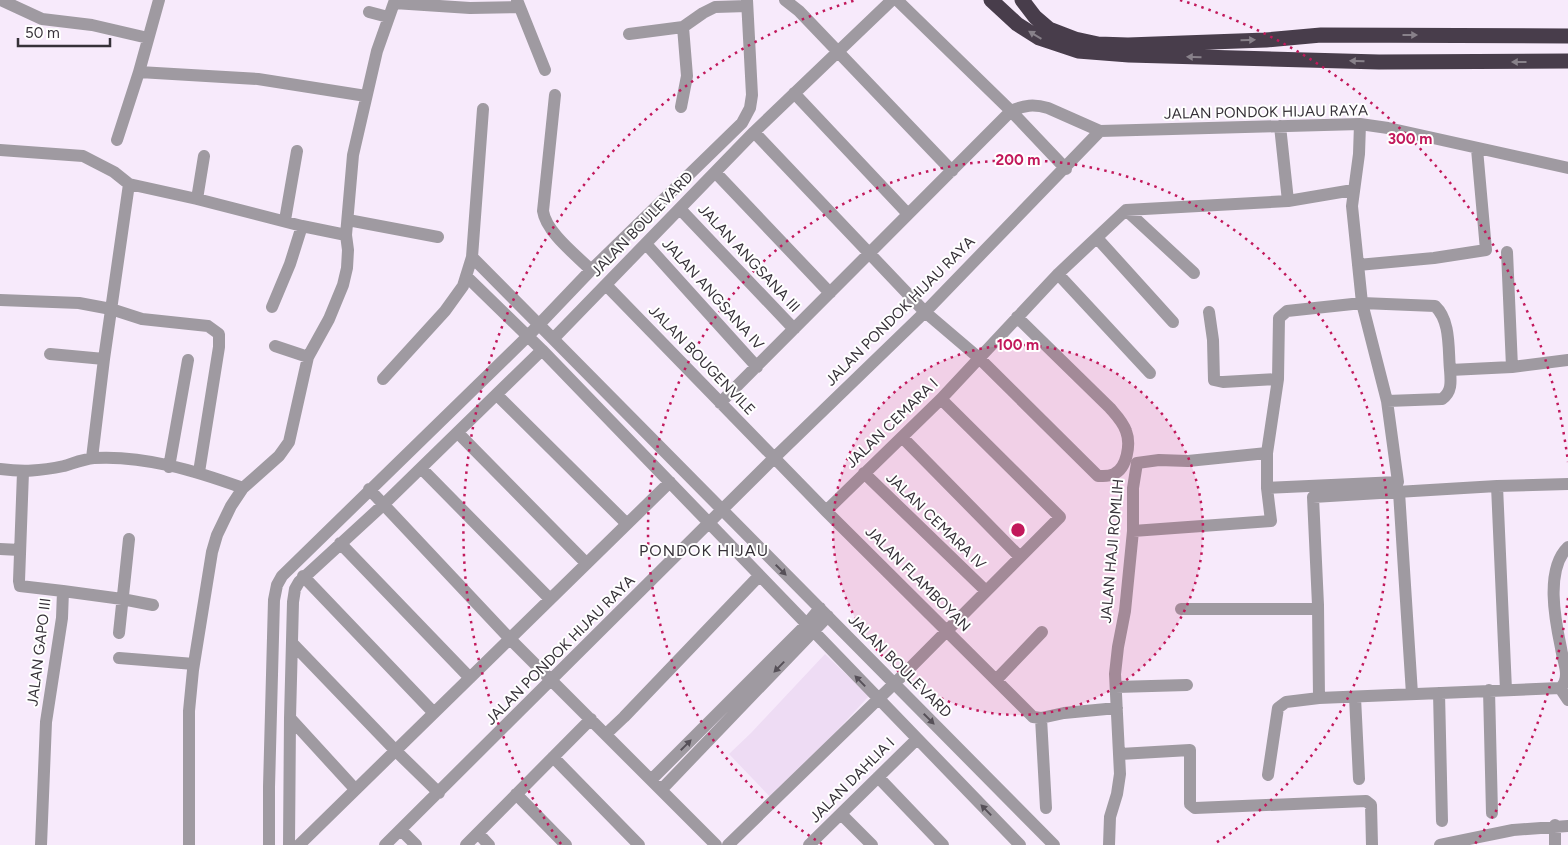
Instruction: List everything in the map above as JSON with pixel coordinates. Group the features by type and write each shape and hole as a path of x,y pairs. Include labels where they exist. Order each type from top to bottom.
{"highway":[{"path":"991,0 1017,24 1039,38 1078,51 1129,55 1379,62 1568,62"},
{"path":"1022,0 1035,17 1049,29 1075,40 1098,44 1128,45 1266,40 1321,34 1568,36"}],"street":[{"path":"1,0 42,19 84,24 148,38"},
{"path":"117,140 139,72 159,0"},
{"path":"785,0 799,11 952,171"},
{"name":"JALAN BOULEVARD","path":"553,339 754,132 892,0"},
{"path":"897,0 1011,111 1066,169"},
{"path":"189,845 189,711 194,664 212,552 231,506 243,488 279,456 289,442 308,357 329,319 343,285 347,268 348,250 346,235 353,155 377,51 388,16 395,1 470,8 518,4 545,70"},
{"path":"269,845 268,787 274,600 277,585 282,576 528,336 591,270 739,126 750,108 752,95 747,3 715,7 683,27 629,34"},
{"path":"368,12 388,16"},
{"path":"681,107 687,76 683,27"},
{"path":"139,72 258,79 366,96"},
{"path":"794,93 908,214"},
{"path":"555,96 548,154 544,219 591,270"},
{"path":"720,403 1011,111 1023,106 1048,108 1100,131"},
{"path":"383,379 445,311 460,290 466,276 472,257 483,110"},
{"path":"1267,488 1398,482 1387,401 1362,303 1352,206 1360,154 1360,124"},
{"name":"JALAN PONDOK HIJAU RAYA","path":"385,845 774,458 925,312 1066,169 1100,131 1360,124 1388,128 1568,168"},
{"path":"1280,126 1288,201"},
{"path":"754,132 925,312 979,358 1098,476 1116,474 1123,464 1129,446 1126,431 1120,419 1017,317"},
{"path":"1358,265 1434,258 1486,250 1478,148"},
{"path":"0,150 83,156 114,172 129,184 197,198 302,226 346,235"},
{"path":"285,220 297,151"},
{"path":"197,198 204,156"},
{"path":"715,172 830,293"},
{"path":"92,458 129,184"},
{"path":"1126,210 1288,201 1353,190"},
{"name":"JALAN ANGSANA III","path":"680,209 794,329"},
{"path":"1126,210 1194,272"},
{"name":"JALAN CEMARA I","path":"826,511 941,399 1058,274 1126,210"},
{"path":"348,220 438,237"},
{"path":"272,307 290,264 302,226"},
{"path":"1097,238 1173,322"},
{"name":"JALAN ANGSANA IV","path":"646,244 756,367"},
{"path":"1507,252 1512,367"},
{"name":"JALAN BOULEVARD","path":"472,257 1054,845"},
{"path":"1058,274 1150,373"},
{"path":"466,276 542,350 1020,845"},
{"name":"JALAN BOUGENVILE","path":"606,285 774,458"},
{"path":"0,300 79,303 111,309 142,319 208,326 219,334 219,347 198,472"},
{"path":"1133,531 1270,521 1266,453 1278,379 1279,318 1287,311 1362,303 1435,306 1445,320 1451,387 1448,395 1442,399 1387,401"},
{"path":"1209,312 1214,380 1223,382 1278,379"},
{"path":"275,346 308,357"},
{"path":"289,845 290,718 295,589 303,576 384,504 542,350"},
{"path":"50,354 104,359"},
{"path":"169,467 188,360"},
{"path":"1450,370 1512,367 1568,360"},
{"path":"497,395 626,523"},
{"path":"728,845 894,684 1060,517 941,399"},
{"path":"458,433 586,563"},
{"path":"902,438 1020,557"},
{"name":"JALAN HAJI ROMLIH","path":"1109,845 1110,817 1117,794 1120,774 1116,687 1118,647 1125,612 1133,531 1133,488 1137,462 1188,460 1266,453"},
{"path":"0,469 23,472 64,466 92,458 140,460 198,472 243,488"},
{"name":"JALAN FLAMBOYAN","path":"774,458 1033,716 1041,718"},
{"path":"421,468 550,599"},
{"name":"JALAN GAPO III","path":"23,472 20,586 64,591 62,618 46,722 41,845"},
{"name":"JALAN CEMARA IV","path":"864,473 986,592"},
{"path":"299,845 670,482"},
{"path":"1319,698 1313,496 1568,484"},
{"path":"1497,486 1506,690"},
{"path":"370,489 510,639 716,845"},
{"path":"1399,492 1412,694"},
{"path":"1568,534 1568,541"},
{"path":"119,633 129,539"},
{"path":"340,543 470,678"},
{"path":"1268,775 1278,708 1286,702 1319,698 1560,688 1564,685 1567,674 1555,618 1554,596 1555,573 1558,560 1568,547"},
{"path":"0,548 20,550"},
{"path":"303,576 434,713"},
{"path":"606,734 759,576"},
{"path":"64,591 122,599 153,606"},
{"path":"1181,609 1317,609"},
{"path":"661,790 824,612"},
{"path":"651,780 809,628"},
{"path":"997,679 1042,632"},
{"path":"292,643 439,793"},
{"path":"119,658 194,664"},
{"path":"1116,687 1187,685"},
{"path":"1560,688 1568,700"},
{"path":"1490,690 1492,813"},
{"path":"1439,693 1442,822"},
{"path":"1355,697 1359,780"},
{"path":"1046,808 1041,718 1064,713 1117,708"},
{"path":"290,718 355,789"},
{"path":"466,845 591,719"},
{"name":"JALAN DAHLIA I","path":"809,845 917,739"},
{"path":"1120,754 1190,750 1190,804 1195,808 1366,801 1371,805 1372,845"},
{"path":"553,757 639,845"},
{"path":"878,777 943,845"},
{"path":"516,794 566,845"},
{"path":"841,814 872,845"},
{"path":"1440,845 1514,830 1562,826 1555,845"},
{"path":"401,830 416,845"},
{"path":"478,833 490,845"}],"shaded area":[{"path":"825,654 869,696 773,800 729,754"}],"district":[{"name":"PONDOK HIJAU","path":"704,550"}]}
